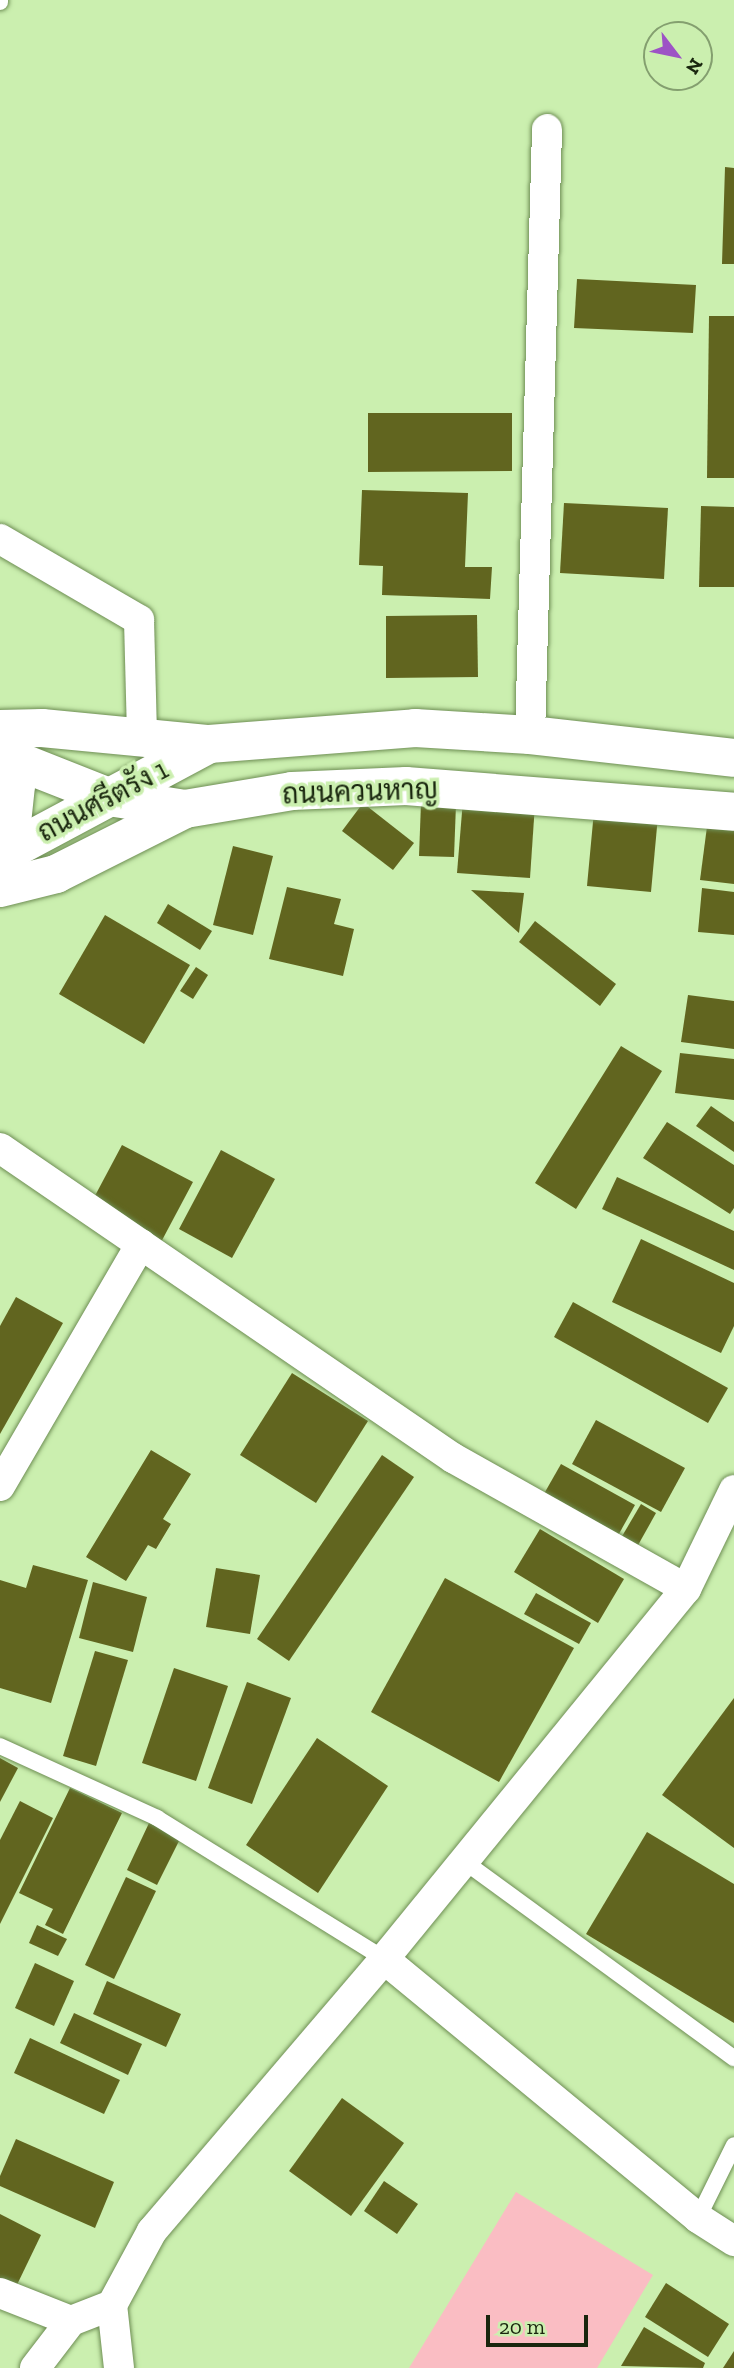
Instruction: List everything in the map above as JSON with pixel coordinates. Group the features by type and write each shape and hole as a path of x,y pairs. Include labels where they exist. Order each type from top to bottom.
{"main road":[{"name":"ถนนควนหาญ","path":"3,745 41,728 209,744 415,728 530,735 734,758"},
{"name":"ถนนศรีตรัง 1","path":"4,856 209,744"},
{"name":"ถนนควนหาญ","path":"3,745 109,797 185,809 292,791 406,786 734,812"},
{"path":"3,745 16,785 4,856"},
{"name":"ถนนศรีตรัง 1","path":"0,888 56,874 185,809"}],"street":[{"path":"530,735 547,128"},
{"path":"0,539 139,620 142,737"},
{"path":"0,1147 453,1458 686,1589"},
{"path":"0,1486 141,1244"},
{"path":"119,2368 113,2305 152,2231 384,1959 686,1589 734,1490"},
{"path":"384,1959 698,2218 734,2241"},
{"path":"0,2293 71,2321"},
{"path":"35,2368 71,2321 113,2305"}],"lane":[{"path":"0,1746 157,1818 384,1959"},
{"path":"464,1862 734,2058"},
{"path":"698,2218 734,2145"}],"shaded area":[{"path":"516,2192 653,2275 597,2368 409,2368"}],"building":[{"path":"725,167 734,168 734,264 722,264"},
{"path":"577,279 696,285 693,333 574,328"},
{"path":"709,316 734,316 734,478 707,478"},
{"path":"368,413 512,413 512,471 368,472"},
{"path":"362,490 468,493 465,567 492,567 490,599 382,595 383,566 359,565"},
{"path":"564,503 668,508 664,579 560,573"},
{"path":"701,506 734,507 734,587 699,587"},
{"path":"477,615 478,677 386,678 386,616"},
{"path":"463,800 535,804 530,878 457,873"},
{"path":"363,803 414,843 393,870 342,831"},
{"path":"421,803 456,804 454,857 419,856"},
{"path":"594,811 658,816 651,892 587,886"},
{"path":"708,819 734,822 734,884 700,880"},
{"path":"233,846 273,856 253,935 213,925"},
{"path":"287,887 341,899 334,924 354,929 343,976 269,959"},
{"path":"702,888 734,892 734,935 698,932"},
{"path":"471,890 524,893 519,933"},
{"path":"168,904 212,931 200,950 157,923"},
{"path":"105,915 190,965 144,1044 59,994"},
{"path":"535,921 616,984 600,1006 519,942"},
{"path":"196,967 208,975 193,999 180,991"},
{"path":"688,995 734,1001 734,1049 681,1042"},
{"path":"621,1046 662,1071 576,1209 535,1183"},
{"path":"680,1053 734,1059 734,1100 675,1093"},
{"path":"711,1106 734,1122 734,1152 696,1126"},
{"path":"667,1122 734,1165 734,1208 730,1214 643,1158"},
{"path":"122,1145 193,1182 160,1244 89,1207"},
{"path":"221,1150 275,1179 232,1258 179,1229"},
{"path":"617,1177 734,1231 734,1270 602,1209"},
{"path":"641,1239 734,1283 734,1326 721,1353 612,1302"},
{"path":"16,1297 63,1323 0,1434 0,1326"},
{"path":"573,1302 728,1388 708,1423 554,1337"},
{"path":"292,1373 368,1421 316,1503 240,1455"},
{"path":"596,1420 685,1468 661,1512 572,1464"},
{"path":"151,1450 191,1474 163,1519 171,1524 156,1549 148,1545 126,1581 86,1557"},
{"path":"382,1455 414,1477 289,1661 257,1639"},
{"path":"561,1464 635,1505 615,1541 541,1499"},
{"path":"641,1504 656,1513 637,1547 621,1538"},
{"path":"540,1529 624,1579 598,1623 514,1572"},
{"path":"33,1565 88,1580 51,1703 0,1688 0,1580 26,1588"},
{"path":"216,1568 260,1575 250,1634 206,1627"},
{"path":"445,1578 574,1648 499,1782 371,1712"},
{"path":"93,1582 147,1597 133,1652 79,1638"},
{"path":"536,1593 591,1623 579,1644 524,1614"},
{"path":"95,1651 128,1660 96,1766 63,1756"},
{"path":"174,1668 228,1686 196,1781 142,1763"},
{"path":"247,1682 291,1698 252,1804 208,1788"},
{"path":"734,1698 734,1848 662,1795"},
{"path":"317,1738 388,1786 318,1893 246,1845"},
{"path":"0,1758 18,1768 0,1802"},
{"path":"70,1788 122,1813 63,1934 45,1925 53,1909 19,1893"},
{"path":"20,1801 53,1818 0,1924 0,1840"},
{"path":"149,1823 180,1839 157,1885 127,1870"},
{"path":"647,1832 734,1884 734,2023 586,1934"},
{"path":"126,1877 156,1891 114,1979 85,1965"},
{"path":"37,1925 67,1939 58,1956 29,1943"},
{"path":"35,1963 74,1981 54,2026 15,2008"},
{"path":"107,1981 181,2014 166,2047 93,2014"},
{"path":"74,2013 142,2044 128,2075 60,2043"},
{"path":"30,2038 120,2080 104,2114 14,2073"},
{"path":"342,2098 404,2143 351,2216 289,2171"},
{"path":"16,2139 114,2182 95,2228 0,2186 0,2176"},
{"path":"384,2181 418,2204 397,2234 364,2211"},
{"path":"0,2214 41,2235 14,2291 0,2284"},
{"path":"666,2283 729,2324 708,2357 645,2317"},
{"path":"644,2327 705,2363 703,2368 621,2366"},
{"path":"734,2351 734,2368 723,2368"}]}
